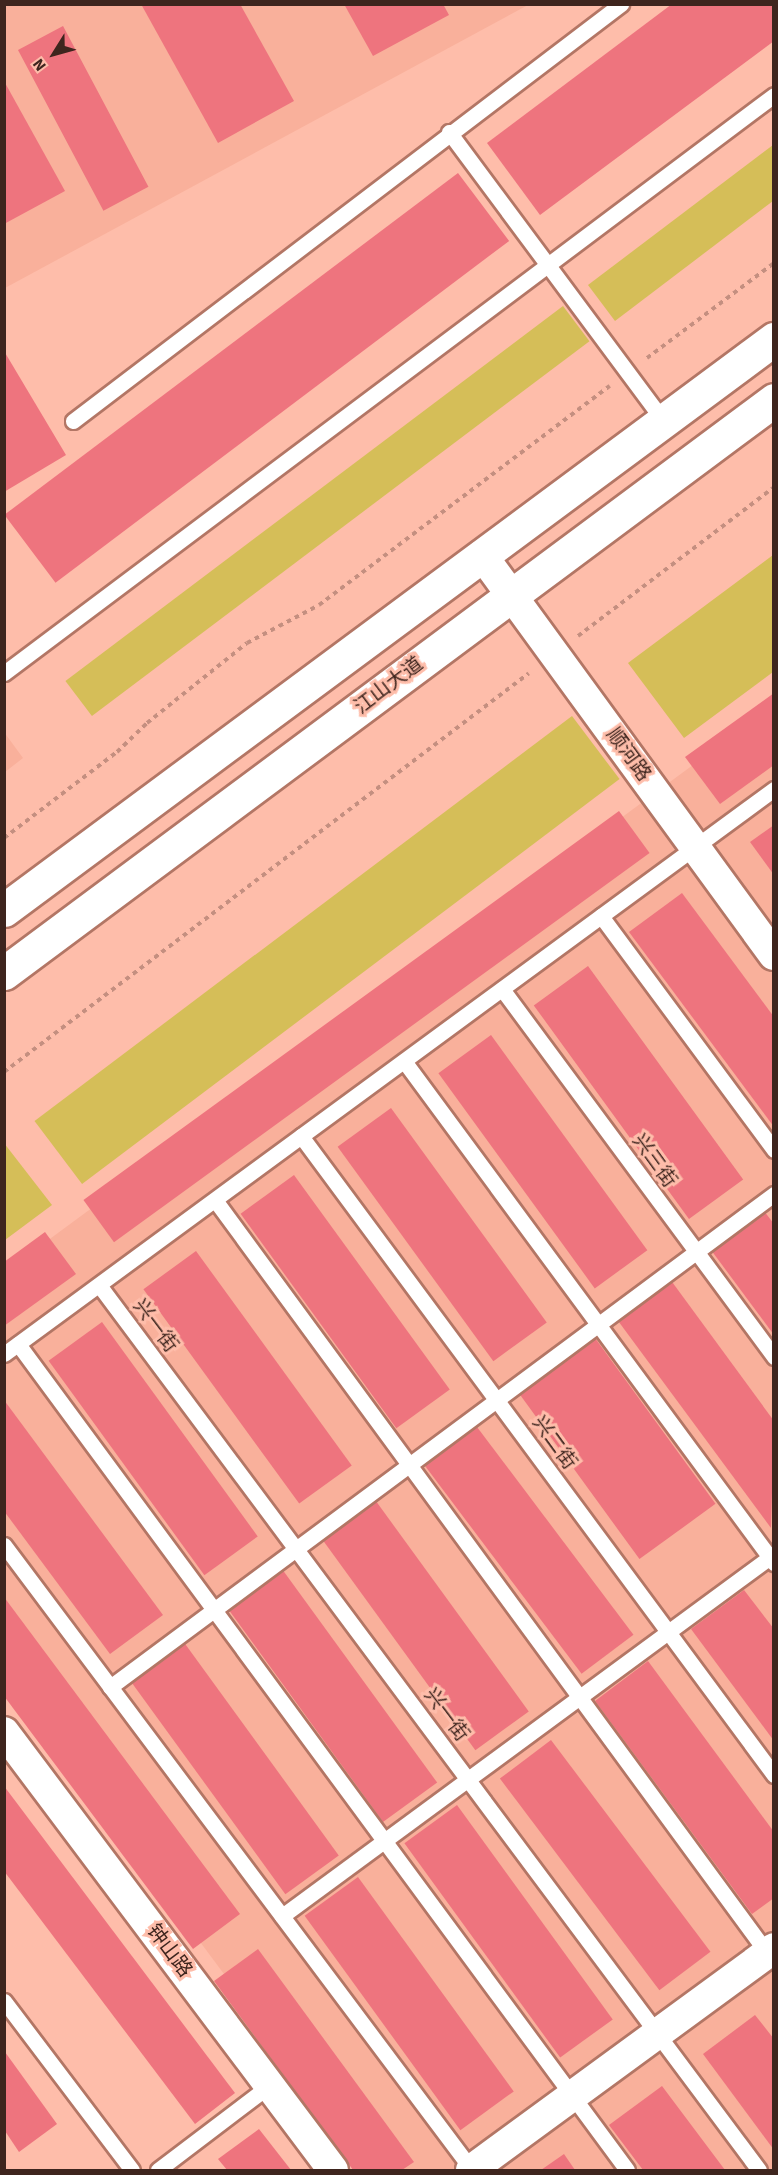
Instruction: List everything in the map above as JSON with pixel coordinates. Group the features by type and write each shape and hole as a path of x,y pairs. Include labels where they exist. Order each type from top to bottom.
{"main road":[{"path":"4,910 774,339"},
{"name":"江山大道","path":"4,973 774,400"}],"street":[{"name":"顺河路","path":"482,555 774,955"},
{"name":"钟山路","path":"4,1732 333,2170"},
{"path":"471,2170 771,1954"}],"lane":[{"path":"73,422 449,132 621,4"},
{"path":"4,673 774,95"},
{"path":"449,132 663,420"},
{"path":"4,1354 774,789"},
{"path":"602,916 774,1150"},
{"name":"兴三街","path":"502,989 774,1357"},
{"path":"282,1916 579,1696 772,1558 404,1061"},
{"name":"兴二街","path":"301,1136 774,1775"},
{"path":"110,1687 774,1194"},
{"path":"215,1200 771,1954"},
{"name":"兴一街","path":"99,1285 759,2170"},
{"path":"18,1344 627,2170"},
{"path":"4,1545 471,2170"},
{"path":"4,2001 132,2170"},
{"path":"158,2170 270,2085"}],"path":[{"path":"4,838 117,752 147,723 247,643 319,605 774,263"},
{"path":"4,1072 774,487"}],"shaded area":[{"path":"5,5 528,5 5,288"},
{"path":"773,145 773,201 615,321 588,285"},
{"path":"563,306 589,341 92,716 65,681"},
{"path":"773,555 773,672 684,738 628,663"},
{"path":"773,706 773,2170 370,2170 5,1680 5,1272"},
{"path":"572,716 620,779 82,1184 35,1121"},
{"path":"4,732 23,758 5,772 4,772"},
{"path":"4,1143 52,1205 5,1240 4,1240"}],"building":[{"path":"141,4 240,4 294,101 218,143"},
{"path":"344,4 443,4 449,15 373,56"},
{"path":"672,4 774,4 774,41 540,215 487,143"},
{"path":"63,26 148,187 103,211 18,50"},
{"path":"4,81 65,191 4,224"},
{"path":"458,173 509,241 56,583 4,515"},
{"path":"4,351 66,455 4,492"},
{"path":"774,693 774,765 720,804 685,757"},
{"path":"619,811 650,853 114,1242 83,1200"},
{"path":"774,825 774,875 750,842"},
{"path":"682,893 774,1017 774,1127 629,932"},
{"path":"588,966 743,1180 689,1219 534,1005"},
{"path":"491,1035 647,1250 595,1288 438,1073"},
{"path":"391,1108 547,1322 493,1361 338,1147"},
{"path":"294,1175 450,1389 396,1428 241,1214"},
{"path":"764,1211 774,1224 774,1335 711,1250"},
{"path":"45,1232 76,1274 4,1326 4,1262"},
{"path":"196,1251 352,1465 299,1504 143,1289"},
{"path":"667,1275 774,1421 771,1528 613,1314"},
{"path":"102,1322 258,1536 204,1575 49,1361"},
{"path":"595,1338 715,1504 639,1559 519,1393"},
{"path":"4,1400 163,1615 110,1654 4,1511"},
{"path":"474,1423 633,1635 582,1674 422,1462"},
{"path":"373,1497 529,1711 475,1750 320,1536"},
{"path":"282,1569 437,1783 383,1822 228,1608"},
{"path":"744,1590 774,1629 774,1741 691,1629"},
{"path":"4,1597 240,1914 193,1949 4,1696"},
{"path":"183,1641 339,1855 285,1894 130,1680"},
{"path":"648,1661 774,1832 774,1898 752,1914 595,1701"},
{"path":"551,1740 710,1952 659,1990 500,1779"},
{"path":"4,1786 235,2093 195,2124 4,1871"},
{"path":"457,1805 613,2019 560,2058 404,1843"},
{"path":"358,1877 514,2091 460,2130 305,1916"},
{"path":"258,1949 414,2162 402,2170 353,2170 214,1981"},
{"path":"755,2015 774,2039 774,2150 703,2054"},
{"path":"5,2052 57,2124 19,2152 5,2131"},
{"path":"662,2086 725,2170 643,2170 609,2125"},
{"path":"259,2129 291,2170 227,2170 218,2159"},
{"path":"564,2154 575,2170 541,2170"}]}
